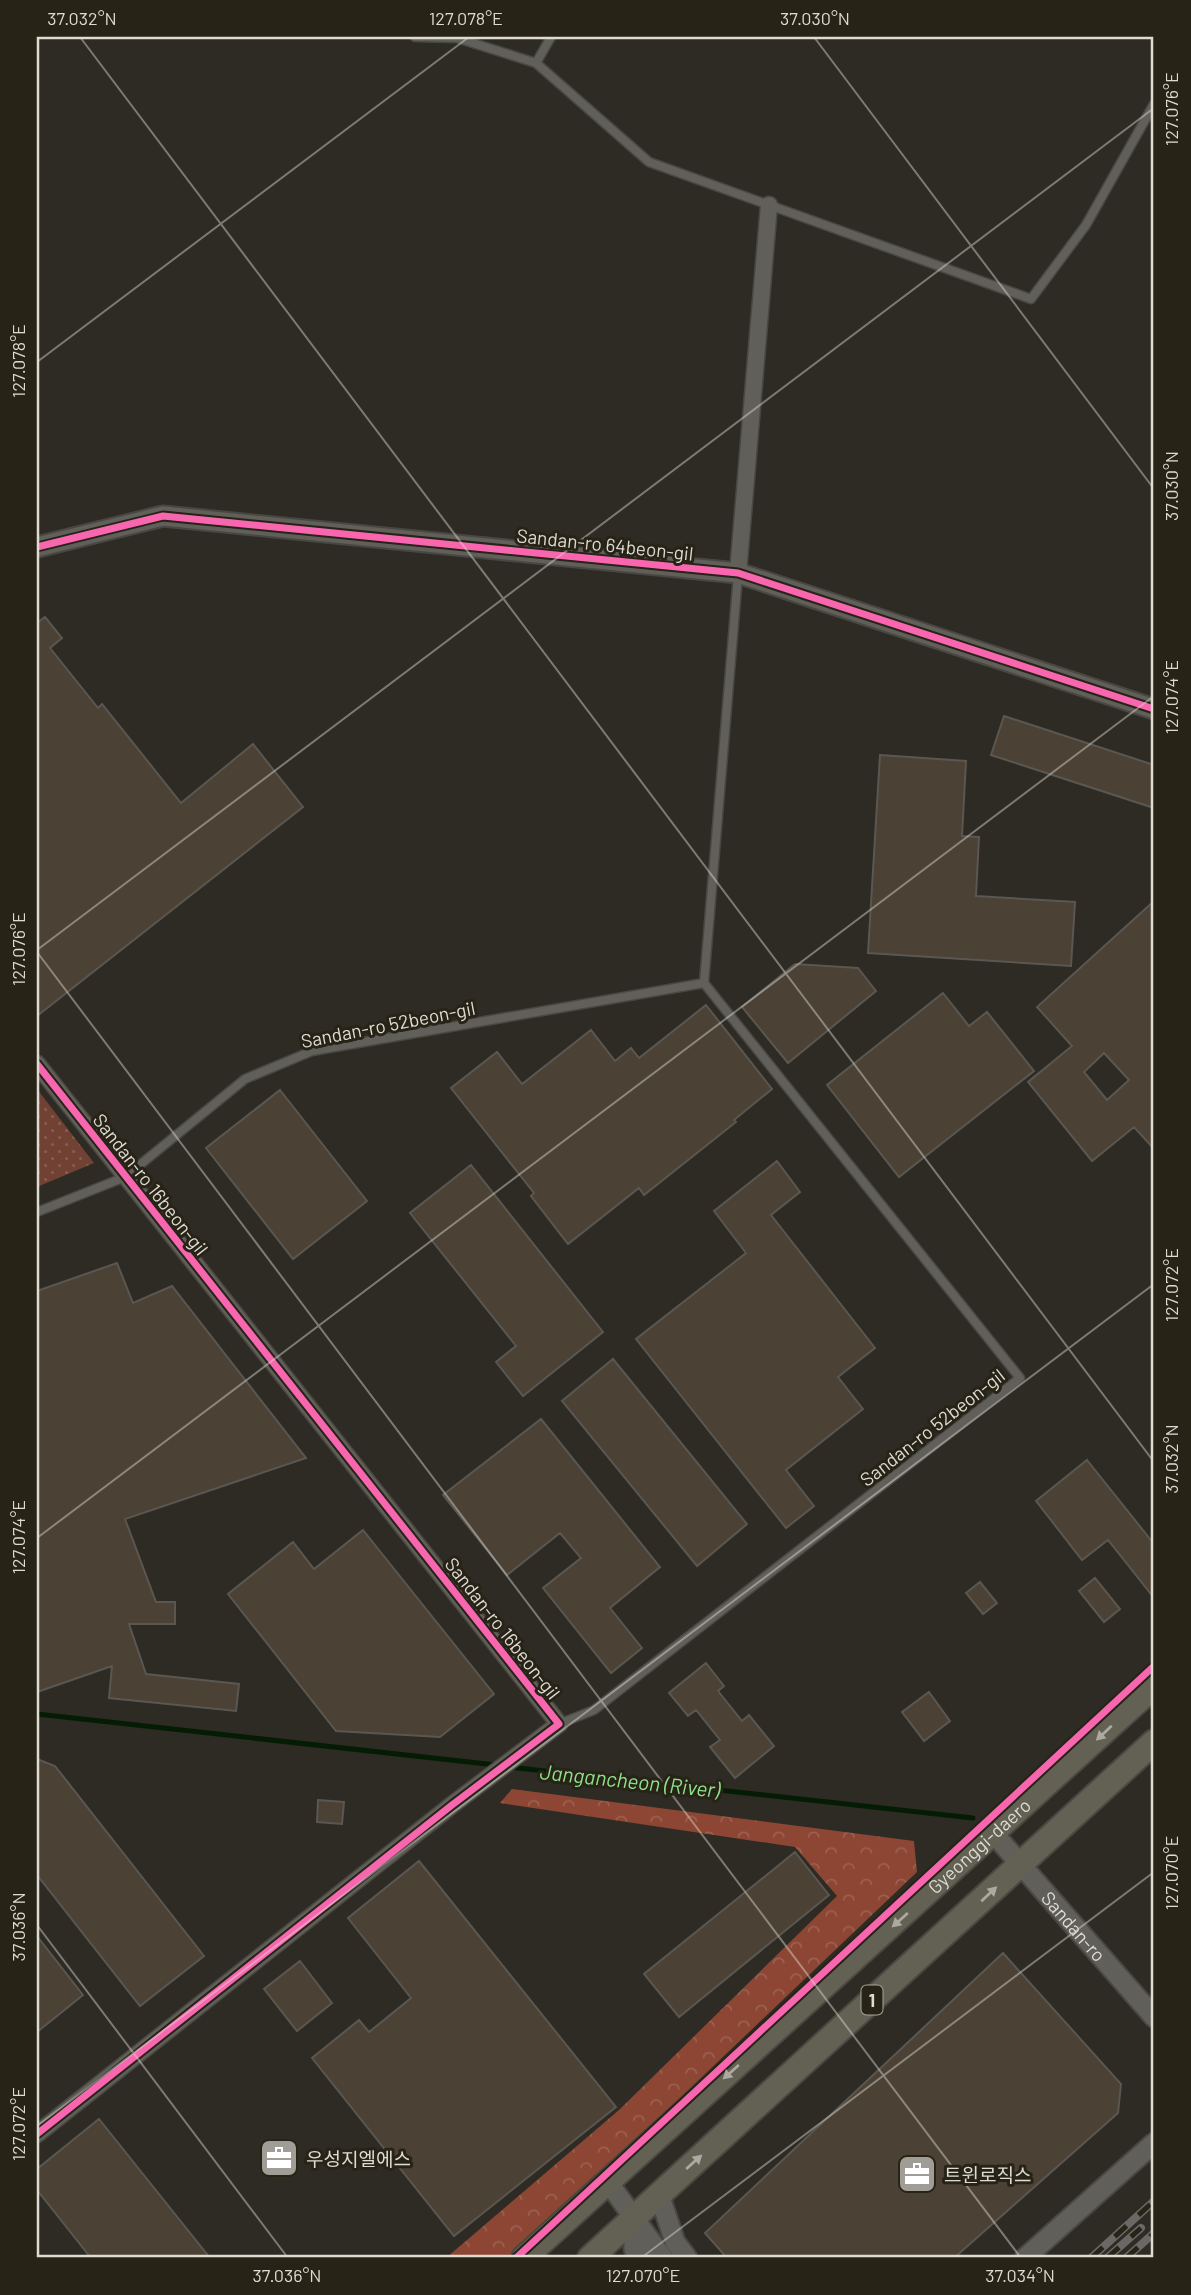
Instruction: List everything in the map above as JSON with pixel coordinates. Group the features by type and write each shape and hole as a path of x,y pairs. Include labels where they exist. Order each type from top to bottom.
{"main road":[{"name":"Gyeonggi-daero","path":"524,2258 1154,1686"},
{"name":"Gyeonggi-daero","path":"590,2258 1154,1742"}],"street":[{"path":"738,573 769,205"},
{"name":"Sandan-ro 64beon-gil","path":"37,547 163,516 738,573 1154,709"},
{"name":"Sandan-ro 16beon-gil","path":"37,1064 559,1724 452,1805 37,2134"},
{"name":"Sandan-ro","path":"994,1834 1154,2017"},
{"path":"1025,2258 1154,2143"},
{"path":"608,2182 663,2258"},
{"path":"659,2194 675,2242 687,2258"},
{"path":"634,2216 634,2249 640,2258"}],"lane":[{"path":"415,37 457,38 537,63 649,162 1031,299 1086,225 1154,104"},
{"path":"537,63 551,37"},
{"path":"704,983 738,573"},
{"name":"Sandan-ro 52beon-gil","path":"37,1212 125,1177 245,1079 312,1051 704,983 1020,1378 594,1710 559,1724"}],"green space":[{"path":"512,1789 914,1841 917,1872 512,2258 446,2258 619,2110 837,1896 795,1847 500,1803"}],"shaded area":[{"path":"37,1089 94,1163 37,1187"}],"building":[{"path":"45,617 62,638 50,648 98,708 102,704 181,803 253,744 303,807 37,1016 37,623"},
{"path":"1004,716 1154,765 1154,808 991,755"},
{"path":"880,755 966,761 962,836 979,837 976,896 1075,902 1071,966 868,953"},
{"path":"1154,901 1154,1149 1134,1127 1092,1161 1028,1082 1072,1046 1037,1007","holes":["1104,1053 1129,1080 1107,1100 1084,1072"]},
{"path":"795,964 858,968 876,991 788,1063 742,1007"},
{"path":"943,993 969,1026 987,1012 1034,1071 899,1177 827,1085"},
{"path":"706,1005 772,1089 734,1120 736,1122 644,1195 639,1188 568,1244 531,1196 534,1193 451,1088 497,1052 522,1084 591,1030 615,1061 631,1048 639,1058"},
{"path":"280,1090 367,1201 293,1259 206,1148"},
{"path":"777,1161 800,1192 771,1215 875,1348 838,1377 863,1409 786,1470 814,1506 786,1528 636,1339 746,1253 714,1211"},
{"path":"471,1165 603,1332 523,1396 496,1362 516,1346 410,1213"},
{"path":"117,1263 133,1303 172,1286 306,1458 125,1519 156,1602 175,1602 175,1624 129,1624 146,1674 239,1684 236,1711 109,1698 112,1666 37,1692 37,1291"},
{"path":"613,1359 747,1524 697,1566 562,1401"},
{"path":"541,1419 660,1567 610,1608 642,1648 611,1673 543,1588 581,1558 560,1533 507,1575 443,1495"},
{"path":"1087,1460 1154,1544 1154,1598 1108,1540 1082,1560 1036,1501"},
{"path":"363,1530 494,1694 440,1737 336,1731 228,1594 293,1542 314,1569"},
{"path":"1095,1578 1120,1609 1104,1622 1079,1591"},
{"path":"980,1582 997,1603 983,1614 966,1593"},
{"path":"706,1663 724,1686 718,1691 742,1721 749,1715 774,1746 735,1778 710,1747 720,1740 696,1710 688,1716 669,1693"},
{"path":"929,1692 950,1721 924,1741 902,1712"},
{"path":"37,1759 55,1766 204,1956 140,2006 37,1875"},
{"path":"318,1800 344,1802 342,1824 317,1822"},
{"path":"795,1852 829,1895 679,2017 644,1974"},
{"path":"419,1861 616,2107 454,2236 312,2058 359,2020 369,2032 411,1998 348,1918"},
{"path":"37,1936 83,1995 37,2032"},
{"path":"1003,1953 1121,2084 1118,2113 954,2258 727,2258 705,2233"},
{"path":"300,1961 332,2003 297,2031 264,1989"},
{"path":"99,2119 210,2258 91,2258 37,2190 37,2169"}],"waterway":[{"name":"Jangancheon (River)","path":"37,1714 496,1765"},
{"name":"Jangancheon (River)","path":"509,1767 973,1818"}],"railway":[{"path":"1091,2258 1154,2201"},
{"path":"1107,2258 1141,2228"},
{"path":"1126,2258 1154,2233"}],"cycle path":[{"path":"37,547 163,516 738,573 1154,709"},
{"path":"37,1064 559,1724 452,1805 37,2134"},
{"path":"516,2258 1154,1666"}],"place":[{"name":"우성지엘에스","path":"279,2158"},
{"name":"트윈로직스","path":"917,2174"}]}
